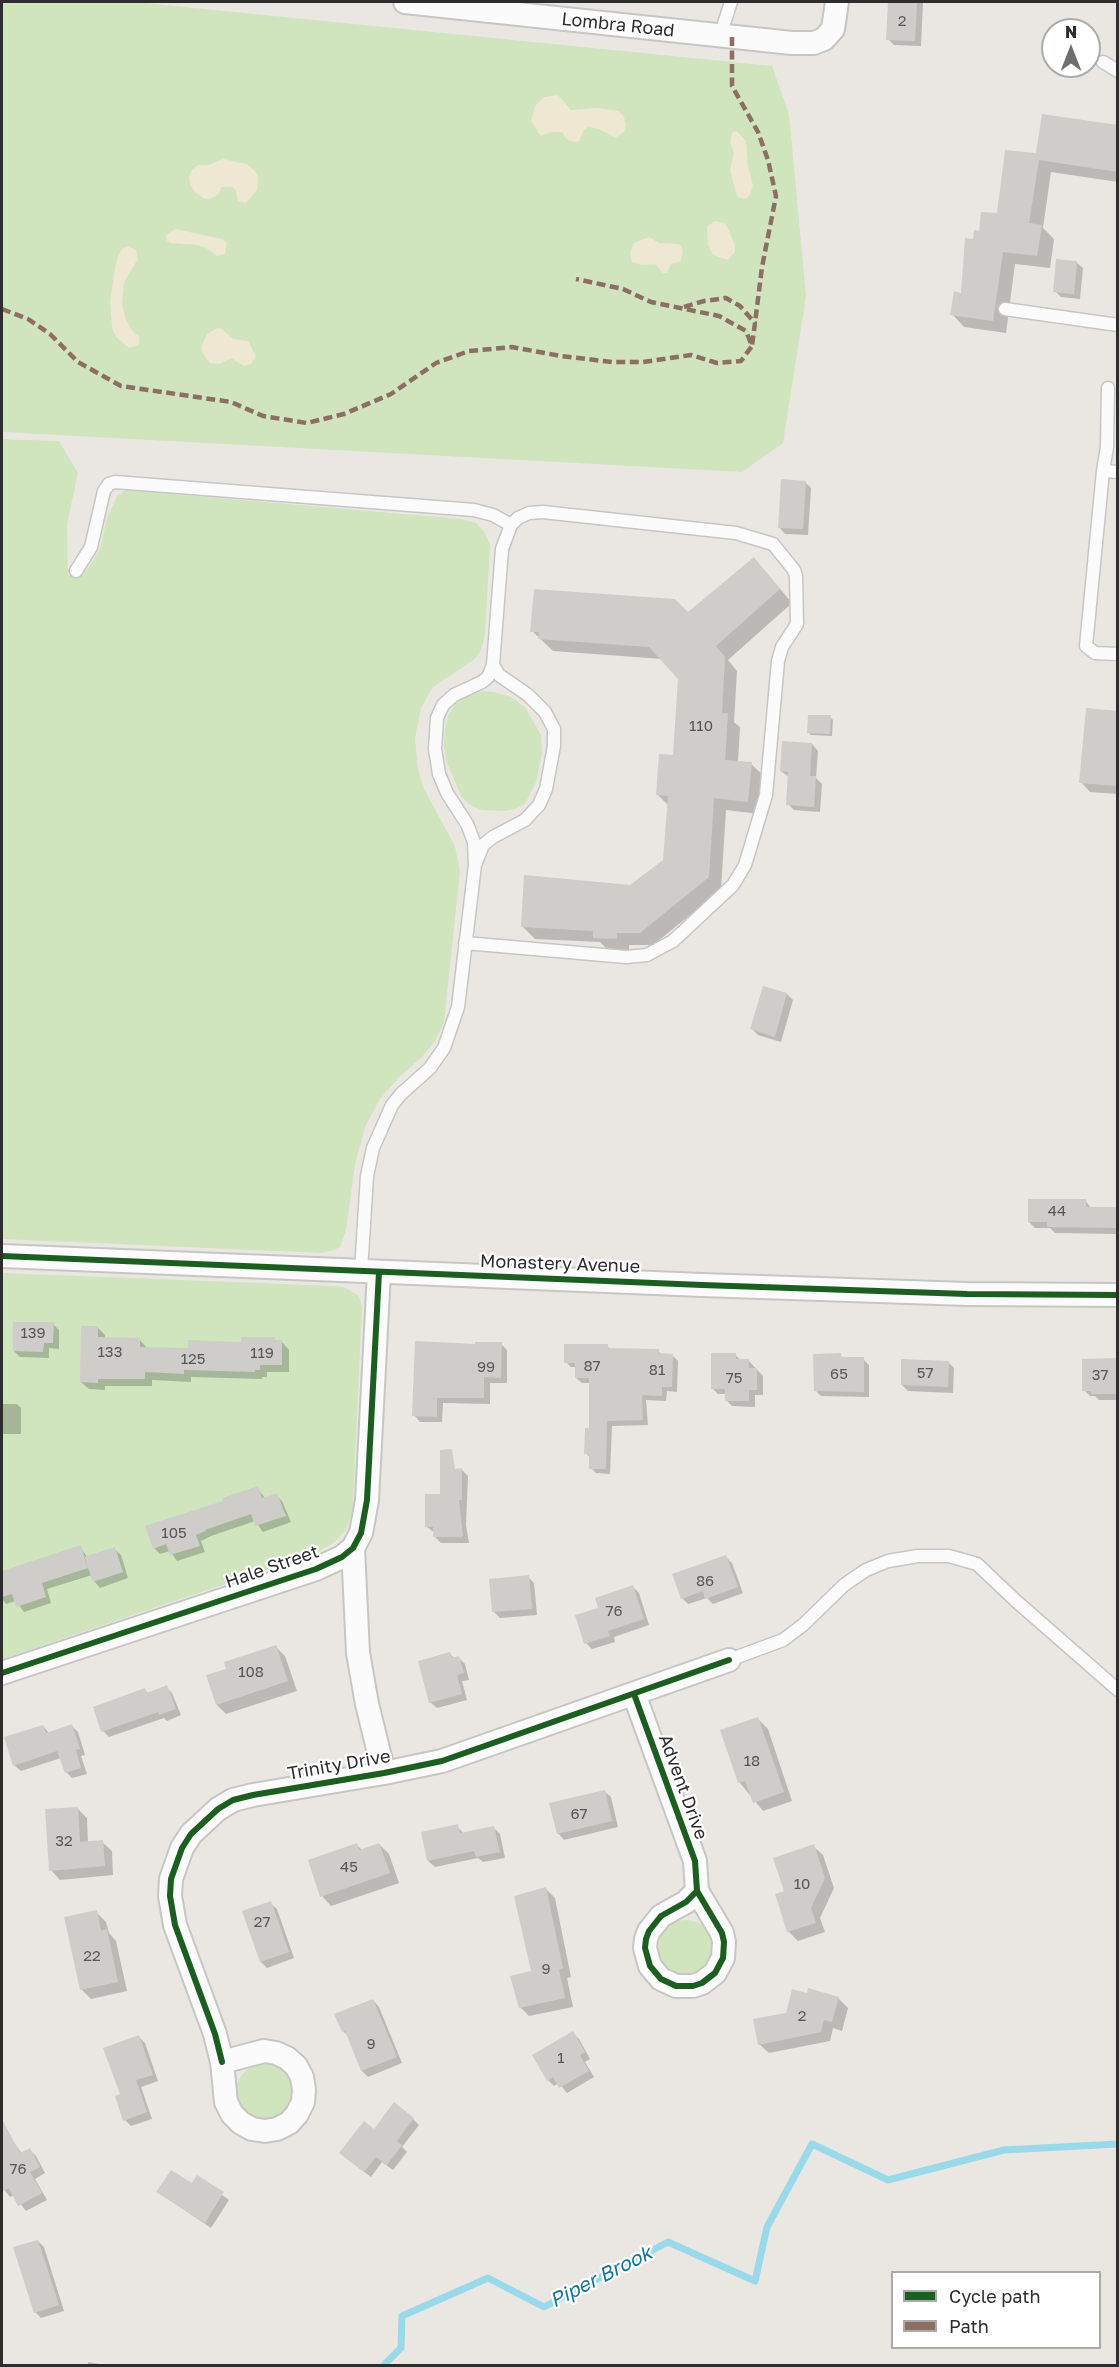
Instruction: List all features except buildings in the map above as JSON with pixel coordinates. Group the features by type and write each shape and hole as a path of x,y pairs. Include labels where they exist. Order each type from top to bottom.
{"street":[{"name":"Lombra Road","path":"405,2 792,44 814,43 824,39 832,29 837,2"},
{"name":"Monastery Avenue","path":"2,1256 886,1291 1118,1296"},
{"path":"370,1271 367,1500 361,1533 353,1548 358,1653 367,1704 384,1773"},
{"name":"Hale Street","path":"2,1673 316,1569 342,1557 353,1548"},
{"name":"Trinity Drive","path":"222,2062 215,2034 171,1910 171,1879 182,1848 203,1821 233,1800 442,1761 729,1660"},
{"name":"Advent Drive","path":"634,1694 694,1861 697,1891"}],"lane":[{"path":"720,36 731,2"},
{"path":"1103,62 1118,71"},
{"path":"1005,309 1118,325"},
{"path":"1108,387 1107,447 1086,646 1095,653 1118,654"},
{"path":"1103,471 1118,472"},
{"path":"76,571 90,547 104,491 109,484 115,482 474,510 494,515 511,525"},
{"path":"370,1271 368,1176 373,1148 392,1105 430,1068 450,1036 458,1007 465,942 475,865 474,842 439,774 435,738 437,718 443,705 454,695 482,682 488,677 493,665 502,549 511,525 518,518 529,513 543,512 736,533 773,544 794,570 798,617 795,630 782,647 778,662 768,785 764,804 740,875 711,908 673,941 656,951 636,957 465,942"},
{"path":"475,865 483,845 525,820 539,805 546,789 554,747 554,729 545,712 528,694 499,675 493,665"},
{"path":"729,1660 783,1640 803,1625 844,1585 866,1570 888,1560 918,1556 949,1556 977,1564 1118,1690"}],"green space":[{"path":"2,2 135,2 772,66 789,114 806,296 783,443 742,472 2,432"},
{"path":"2,439 59,441 78,473 67,524 68,575 77,578 89,567 100,549 107,518 117,496 126,490 461,519 476,523 485,533 490,545 485,636 481,650 475,659 433,687 421,708 415,738 418,770 425,791 455,846 460,871 444,1022 435,1041 422,1057 398,1078 380,1099 365,1127 355,1165 346,1230 340,1247 334,1250 321,1253 2,1239"},
{"path":"483,691 511,697 525,707 541,735 542,754 536,782 525,804 515,809 482,810 470,805 461,796 447,763 444,747 448,716 462,698"},
{"path":"2,1273 336,1286 346,1288 359,1296 362,1307 353,1503 346,1530 335,1542 318,1552 2,1659"},
{"path":"681,1920 691,1920 701,1924 709,1932 713,1947 709,1962 701,1970 691,1974 681,1974 671,1970 663,1962 659,1952 659,1942 663,1932 671,1924"},
{"path":"258,2064 270,2064 284,2072 292,2086 290,2103 284,2112 270,2120 258,2120 241,2108 236,2098 236,2086 248,2069"}],"sand":[{"path":"558,95 571,110 596,108 619,111 626,125 624,132 615,138 599,129 588,127 579,141 575,142 567,140 562,132 551,132 541,136 531,121 535,106 544,97"},
{"path":"737,131 746,141 748,166 753,185 746,199 738,197 730,171 734,153 730,142 731,136"},
{"path":"223,159 247,164 255,171 258,177 257,190 246,203 238,201 233,187 222,187 218,195 208,199 195,192 190,184 189,176 198,165 208,165"},
{"path":"714,221 727,226 735,245 735,252 728,260 713,255 708,245 707,227"},
{"path":"175,229 222,239 227,243 225,254 217,256 198,245 170,243 166,240 166,235"},
{"path":"649,237 659,243 679,244 683,250 681,261 671,264 667,273 663,273 655,264 642,265 632,262 630,252 634,243"},
{"path":"128,246 136,250 138,259 124,282 122,305 126,320 139,337 139,345 129,348 116,337 112,328 110,302 119,254 123,248"},
{"path":"217,328 222,329 233,339 248,341 256,356 251,364 244,366 231,358 219,364 210,363 201,347 207,334"}],"waterway":[{"name":"Piper Brook","path":"383,2366 401,2348 402,2316 488,2278 544,2307 668,2242 755,2281 767,2227 812,2144 888,2180 1004,2150 1118,2144"}],"marked path":[{"path":"732,37 732,86 758,132 768,160 776,196 762,267 755,323"},
{"path":"2,309 28,319 50,334 78,362 121,386 231,402 263,416 307,423 344,414 391,394 436,363 469,351 512,347 612,362 643,362 691,355 717,363 741,361 752,346 746,331 719,316 651,302 623,289 576,279"},
{"path":"684,307 726,298 740,306 755,323 752,346"}],"cycle path":[{"path":"2,1256 702,1285 967,1294 1118,1295"},
{"path":"2,1673 316,1569 342,1557 353,1548 361,1533 367,1500 379,1272"},
{"path":"222,2062 215,2034 175,1925 170,1896 171,1879 182,1848 191,1834 218,1809 233,1800 253,1795 442,1761 729,1660"},
{"path":"634,1694 695,1861 697,1891 722,1933 724,1942 723,1958 715,1973 702,1983 693,1986 676,1986 661,1979 650,1966 645,1948 646,1939 649,1931 661,1916 686,1902 697,1891"}]}
